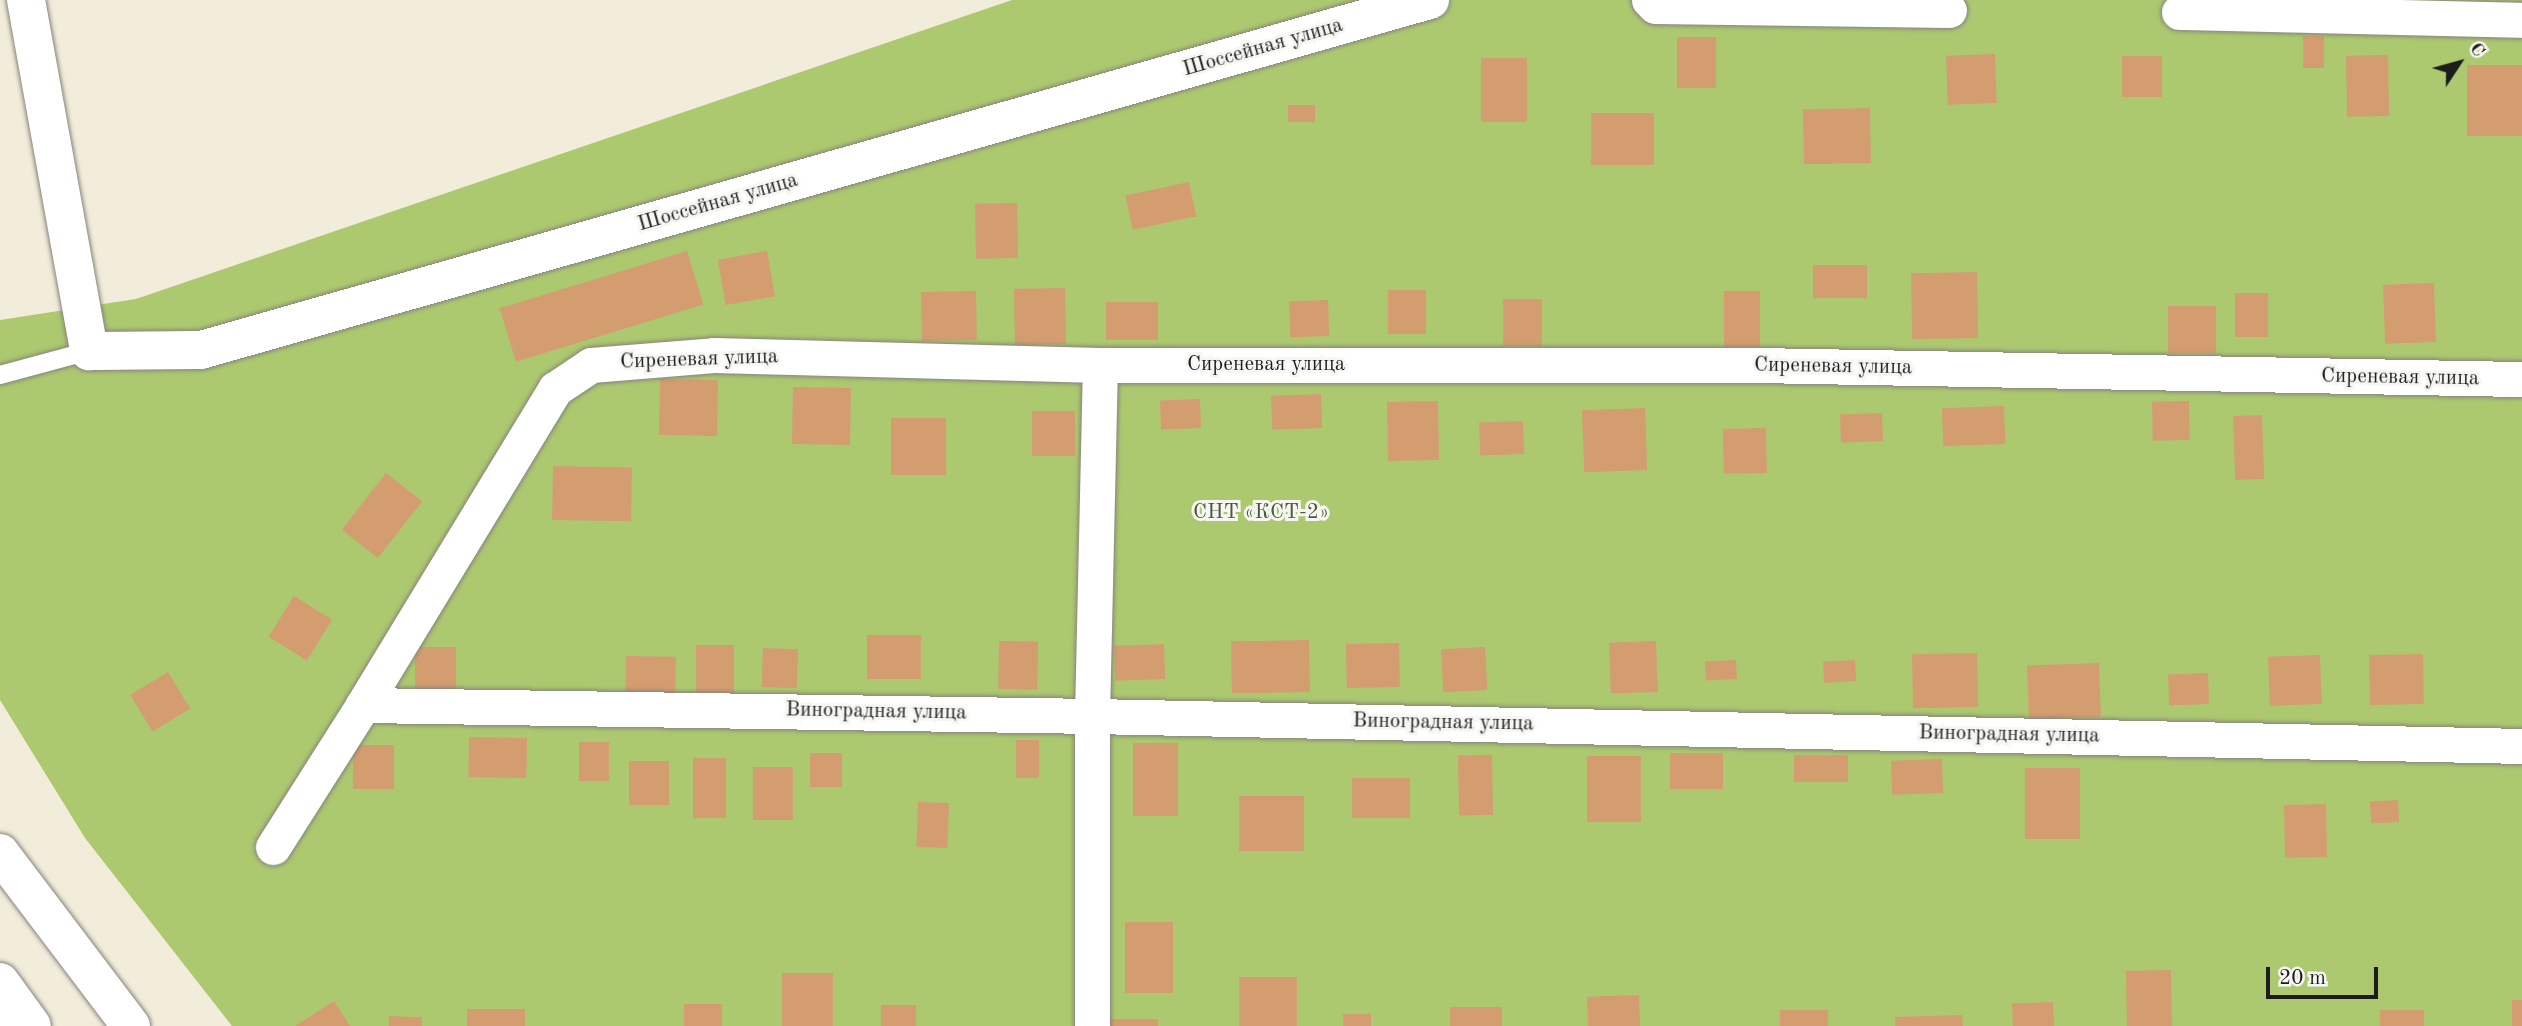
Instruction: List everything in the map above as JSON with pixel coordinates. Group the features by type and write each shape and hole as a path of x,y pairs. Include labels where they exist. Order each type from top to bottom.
{"main road":[{"path":"26,0 89,351"},
{"name":"Шоссейная улица","path":"89,351 201,349 1430,0"},
{"path":"0,853 131,1026"},
{"path":"0,982 32,1026"},
{"path":"0,1021 5,1026"}],"street":[{"path":"1648,0 1655,6 1949,10"},
{"path":"2179,12 2522,20"},
{"name":"Сиреневая улица","path":"272,847 363,705 555,389 591,365 714,355 1100,365 1756,365 2522,379"},
{"path":"1092,1026 1092,716 1100,365"},
{"name":"Виноградная улица","path":"363,705 1092,716 2522,746"}],"lane":[{"name":"Шоссейная улица","path":"0,375 89,351"}],"green space":[{"name":"СНТ «КСТ-2»","path":"1012,0 2522,0 2522,1026 232,1026 85,838 0,700 0,320 136,299"}],"building":[{"path":"2303,36 2324,36 2324,68 2303,68"},
{"path":"1677,37 1716,37 1716,88 1677,88"},
{"path":"1995,54 1997,103 1948,105 1946,56"},
{"path":"2388,55 2389,116 2347,117 2346,56"},
{"path":"2122,56 2162,56 2162,97 2122,97"},
{"path":"1481,58 1527,58 1527,122 1481,122"},
{"path":"2467,65 2522,65 2522,136 2467,136"},
{"path":"1288,105 1315,105 1315,122 1288,122"},
{"path":"1870,108 1871,163 1804,164 1803,109"},
{"path":"1591,113 1654,113 1654,165 1591,165"},
{"path":"1189,182 1196,216 1133,230 1125,196"},
{"path":"1017,203 1018,258 976,259 975,204"},
{"path":"687,251 703,305 516,362 500,308"},
{"path":"767,251 775,296 726,305 718,260"},
{"path":"1813,265 1867,265 1867,298 1813,298"},
{"path":"1977,272 1978,338 1912,339 1911,273"},
{"path":"2434,283 2436,342 2385,344 2383,285"},
{"path":"1065,288 1066,344 1015,345 1014,289"},
{"path":"1388,290 1426,290 1426,334 1388,334"},
{"path":"976,291 977,340 922,341 921,292"},
{"path":"1724,291 1760,291 1760,347 1724,347"},
{"path":"2235,293 2268,293 2268,337 2235,337"},
{"path":"1503,299 1542,299 1542,346 1503,346"},
{"path":"1328,300 1329,336 1290,337 1289,301"},
{"path":"1106,302 1158,302 1158,340 1106,340"},
{"path":"2168,306 2216,306 2216,353 2168,353"},
{"path":"660,379 718,380 717,436 659,435"},
{"path":"793,387 851,388 850,445 792,444"},
{"path":"1321,394 1322,428 1272,430 1271,396"},
{"path":"1200,399 1201,428 1161,429 1160,400"},
{"path":"1438,401 1439,460 1388,461 1387,402"},
{"path":"2189,401 2190,440 2153,441 2152,402"},
{"path":"2004,406 2005,444 1943,446 1942,408"},
{"path":"1645,408 1647,470 1584,472 1582,410"},
{"path":"1032,411 1075,411 1075,456 1032,456"},
{"path":"1882,413 1883,441 1841,442 1840,414"},
{"path":"2262,415 2264,479 2235,480 2233,416"},
{"path":"891,418 946,418 946,475 891,475"},
{"path":"1523,421 1524,454 1480,456 1479,423"},
{"path":"1766,428 1767,473 1724,474 1723,429"},
{"path":"553,466 632,467 631,521 552,520"},
{"path":"386,473 422,501 378,558 342,530"},
{"path":"294,596 332,620 307,661 269,637"},
{"path":"867,635 921,635 921,679 867,679"},
{"path":"1309,640 1310,692 1232,693 1231,641"},
{"path":"999,641 1038,642 1037,690 998,689"},
{"path":"1656,641 1658,692 1611,694 1609,643"},
{"path":"1399,643 1400,687 1347,688 1346,644"},
{"path":"1164,644 1165,679 1115,681 1114,646"},
{"path":"696,645 734,645 734,707 696,707"},
{"path":"415,647 456,647 456,691 415,691"},
{"path":"1485,647 1487,690 1443,692 1441,649"},
{"path":"763,648 798,649 797,688 762,687"},
{"path":"1977,653 1978,707 1913,708 1912,654"},
{"path":"2423,654 2424,704 2370,705 2369,655"},
{"path":"2320,655 2322,704 2270,706 2268,657"},
{"path":"626,656 676,657 675,706 625,705"},
{"path":"1736,660 1737,679 1706,681 1705,662"},
{"path":"1855,660 1856,681 1824,683 1823,662"},
{"path":"2099,663 2101,717 2029,719 2027,666"},
{"path":"168,672 190,709 152,732 130,695"},
{"path":"2208,673 2209,704 2169,705 2168,674"},
{"path":"469,737 527,738 526,778 468,777"},
{"path":"1016,740 1039,740 1039,778 1016,778"},
{"path":"579,742 609,742 609,781 579,781"},
{"path":"1133,743 1178,743 1178,816 1133,816"},
{"path":"353,745 394,745 394,789 353,789"},
{"path":"810,753 842,753 842,787 810,787"},
{"path":"1670,753 1723,753 1723,789 1670,789"},
{"path":"1492,755 1493,815 1459,816 1458,756"},
{"path":"1794,755 1848,755 1848,782 1794,782"},
{"path":"1587,756 1641,756 1641,822 1587,822"},
{"path":"693,758 726,758 726,818 693,818"},
{"path":"1942,759 1943,793 1892,795 1891,761"},
{"path":"629,761 669,761 669,805 629,805"},
{"path":"753,767 793,767 793,820 753,820"},
{"path":"2025,768 2080,768 2080,839 2025,839"},
{"path":"1352,778 1410,778 1410,818 1352,818"},
{"path":"1239,796 1304,796 1304,851 1239,851"},
{"path":"2398,800 2399,822 2371,823 2370,801"},
{"path":"918,802 949,803 947,848 916,847"},
{"path":"2326,804 2327,857 2285,858 2284,805"},
{"path":"1125,922 1173,922 1173,993 1125,993"},
{"path":"2171,970 2172,1026 2127,1026 2126,971"},
{"path":"782,973 833,973 833,1026 782,1026"},
{"path":"1239,977 1297,977 1297,1026 1239,1026"},
{"path":"1639,995 1640,1026 1588,1026 1587,997"},
{"path":"2512,1000 2522,1000 2522,1026 2512,1026"},
{"path":"334,1001 350,1026 295,1026"},
{"path":"2053,1002 2054,1026 2013,1026 2012,1003"},
{"path":"684,1004 722,1004 722,1026 684,1026"},
{"path":"881,1005 916,1005 916,1026 881,1026"},
{"path":"1450,1007 1502,1007 1502,1026 1450,1026"},
{"path":"467,1009 525,1009 525,1026 467,1026"},
{"path":"1780,1010 1828,1010 1828,1026 1780,1026"},
{"path":"2380,1010 2424,1010 2424,1026 2380,1026"},
{"path":"1343,1014 1371,1014 1371,1026 1343,1026"},
{"path":"1962,1015 1963,1026 1895,1026 1895,1017"},
{"path":"389,1016 422,1017 422,1026 389,1026"},
{"path":"1103,1019 1158,1019 1158,1026 1103,1026"}]}
